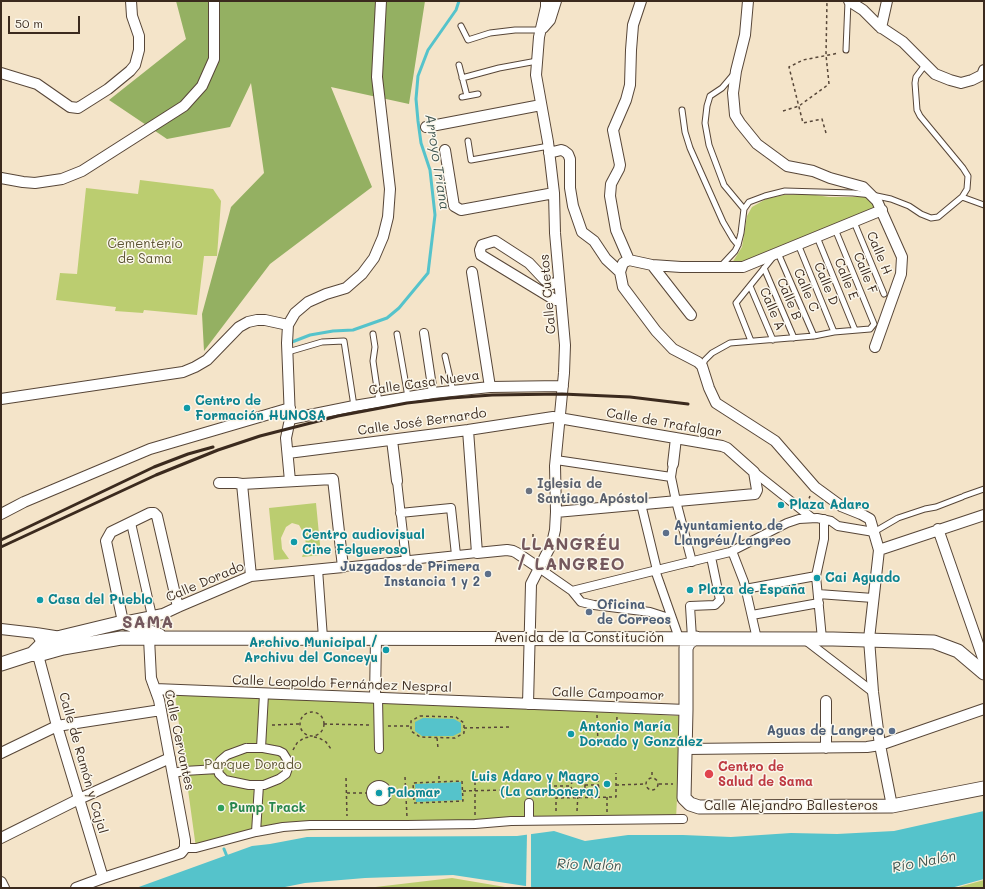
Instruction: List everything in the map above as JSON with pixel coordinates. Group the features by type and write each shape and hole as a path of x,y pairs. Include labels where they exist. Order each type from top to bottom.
{"street":[{"path":"1,73 36,84 70,107 78,108 108,89 136,65 139,50 139,36 132,16 131,1"},
{"path":"1,178 35,183 62,179 82,171 184,106 202,86 214,59 214,1"},
{"path":"290,481 286,438 290,419 287,343 288,326 295,313 308,302 326,294 346,288 362,274 374,258 383,237 388,217 390,189 377,77 381,1"},
{"name":"Calle Cuetos","path":"528,706 531,584 552,544 556,512 556,460 563,390 565,338 555,233 554,193 549,149 536,75 546,1"},
{"path":"541,30 550,20 556,1"},
{"path":"629,260 616,230 610,196 611,184 620,165 613,130 626,100 630,85 633,25 641,1"},
{"path":"748,1 745,35 736,71 733,93 735,115 757,144 787,166 813,171 830,178 863,187 878,201 902,257 901,274 875,347"},
{"path":"849,1 863,10 882,28 902,42 935,74 961,83 972,80 982,74 984,70"},
{"path":"882,28 887,1"},
{"path":"426,127 541,105"},
{"path":"549,149 561,150 568,154 570,159 570,188 573,206 582,232 594,241 606,259 620,272"},
{"path":"445,150 454,206 461,210 554,193"},
{"path":"882,210 742,267 681,267 652,265 629,260 623,262 620,272 623,287 656,331 672,349 698,362 702,366 709,388 716,403 775,441 815,487 841,506 862,514 870,520 879,550 872,598 869,639 873,692 880,746 892,806"},
{"path":"560,282 552,284 545,280 529,263 495,241 482,246 480,250 481,255 555,300 561,299"},
{"path":"652,265 691,315"},
{"path":"472,272 490,387"},
{"path":"1,399 183,372 196,367 207,360 239,327 248,322 264,320 288,326"},
{"path":"424,333 433,394"},
{"name":"Calle Casa Nueva","path":"290,419 408,397 490,387 563,390"},
{"path":"1,514 150,449 290,408"},
{"name":"Calle José Bernardo","path":"288,453 560,417"},
{"name":"Calle de Trafalgar","path":"560,417 722,446 727,448 754,472"},
{"path":"468,430 477,553"},
{"path":"676,438 671,477 692,562"},
{"path":"392,440 406,560"},
{"path":"556,460 671,477"},
{"path":"556,512 755,494 757,490 754,472"},
{"path":"754,472 803,511 818,519 824,539 816,576 822,639"},
{"path":"219,483 242,484 333,480 343,567"},
{"path":"242,484 250,576"},
{"path":"641,504 655,570 672,618 686,640"},
{"path":"400,513 451,508 456,555"},
{"path":"128,624 106,541 111,532 150,513 154,513 157,516 178,607"},
{"path":"879,550 938,529 984,515"},
{"path":"572,591 731,552 799,518 831,520 838,526 874,532"},
{"path":"1,664 64,642 148,617 131,523"},
{"path":"938,529 984,661"},
{"name":"Calle Dorado","path":"148,617 163,614 250,576 507,550 517,553 539,568"},
{"path":"731,552 746,589 757,639"},
{"path":"712,557 720,600 717,604 713,605 690,606 686,640 686,710 683,753 880,746 984,709"},
{"path":"539,568 572,591 581,602 650,612 672,618"},
{"path":"318,569 323,638"},
{"path":"746,589 816,576"},
{"path":"818,594 872,598"},
{"path":"752,615 819,603"},
{"name":"Calle Cervantes","path":"163,614 156,629 157,636 151,678 161,710 185,840 185,848"},
{"path":"128,624 157,636"},
{"path":"1,630 36,633 64,642"},
{"name":"Calle de Ramón y Cajal","path":"36,633 41,640 37,652 57,726 103,878"},
{"name":"Avenida de la Constitución","path":"64,642 157,636 686,640 869,639 934,642 958,652 984,673"},
{"path":"376,638 376,698 379,749"},
{"path":"804,639 873,692"},
{"name":"Calle Leopoldo Fernández Nespral","path":"155,689 528,706"},
{"path":"260,748 264,694"},
{"path":"826,701 826,748"},
{"name":"Calle Campoamor","path":"528,706 686,710"},
{"path":"1,753 57,726 161,710"},
{"path":"246,748 260,748 283,753 289,766 286,774 264,785 249,785 225,780 219,774 218,770 220,761 227,755 246,748"},
{"name":"Calle Alejandro Ballesteros","path":"683,753 684,798 690,804 699,807 892,806 984,788"},
{"path":"1,838 80,799 170,758"},
{"path":"173,773 184,771 218,770"},
{"path":"379,781 385,787 387,792 385,798 380,800 374,798 372,793 374,787 379,781"},
{"path":"256,832 258,785"},
{"path":"529,803 529,821"},
{"path":"76,888 181,853 185,848 194,848 256,832 283,827 348,824 407,826 529,821 683,819"},
{"path":"1,882 4,888"}],"lane":[{"path":"846,50 849,1"},
{"path":"461,26 468,40 490,33 515,30 541,30"},
{"path":"462,78 499,68 537,61"},
{"path":"459,65 465,97 478,94"},
{"path":"720,267 725,263 738,245 744,208 749,202 765,196 785,191 872,195 891,199 909,206 921,214 931,218 938,217 962,197 967,189 968,176 920,116 917,110 916,77 925,65"},
{"path":"736,71 722,88 710,96 705,123 709,145 724,186 744,208"},
{"path":"682,110 685,132 690,148 723,222 738,245"},
{"path":"468,141 471,160 549,149"},
{"path":"962,197 984,205"},
{"name":"Calle H","path":"854,222 884,294"},
{"name":"Calle F","path":"835,229 874,324 870,329 855,330"},
{"name":"Calle E","path":"817,237 855,330"},
{"name":"Calle D","path":"798,244 834,332"},
{"path":"752,342 736,303 777,253"},
{"name":"Calle C","path":"777,253 814,336"},
{"name":"Calle B","path":"764,268 794,338"},
{"name":"Calle A","path":"750,286 773,340"},
{"path":"702,366 705,360 712,353 730,343 814,336 855,330"},
{"path":"373,334 375,347 373,361 379,402"},
{"path":"397,334 408,397"},
{"path":"288,352 322,342 344,341 354,406"},
{"path":"446,356 453,391"},
{"path":"874,532 898,518 936,507 984,489"}],"path":[{"path":"783,111 799,106 830,84 826,55 827,1"},
{"path":"826,133 822,119 803,123 789,67 803,60 843,53 846,50"},
{"path":"803,511 815,487"},
{"path":"533,534 533,539"},
{"path":"299,724 303,716 307,713 312,712 320,715 324,724 320,733 312,737"},
{"path":"597,713 598,745"},
{"path":"616,744 617,714"},
{"path":"420,716 456,717 464,723 464,733 455,738 420,737 411,731 411,726 411,721 420,716"},
{"path":"262,725 299,724"},
{"path":"299,724 303,733 312,737"},
{"path":"324,724 411,726"},
{"path":"616,726 622,726"},
{"path":"464,728 509,727"},
{"path":"293,750 297,743 304,738 312,737 320,738 326,742 331,749"},
{"path":"437,737 438,748"},
{"path":"652,772 652,778"},
{"path":"556,821 556,798 616,797 616,773"},
{"path":"598,774 599,797"},
{"path":"439,776 439,782"},
{"path":"475,776 475,824"},
{"path":"405,777 407,826"},
{"path":"346,778 348,824"},
{"path":"570,786 572,791 578,793 583,791 585,785 583,780 577,778"},
{"path":"570,786 572,781 577,778"},
{"path":"652,778 657,780 659,784"},
{"path":"646,784 648,780 652,778"},
{"path":"462,781 463,801 414,803 414,783 439,782 462,781"},
{"path":"646,784 648,789 652,791 657,789 659,784"},
{"path":"616,785 646,784"},
{"path":"659,784 680,784"},
{"path":"585,785 599,785"},
{"path":"554,786 570,786"},
{"path":"463,791 506,790"},
{"path":"387,792 406,794 414,793"},
{"path":"347,793 372,793"},
{"path":"577,820 578,793"},
{"path":"607,797 607,820"}],"green space":[{"path":"176,1 425,1 409,104 331,87 372,187 270,264 204,351 202,314 231,207 264,173 251,83 230,127 167,139 109,100 186,39"},
{"name":"Cementerio de Sama","path":"140,180 213,189 221,201 217,256 204,256 197,315 144,310 143,313 115,311 116,307 56,300 60,273 77,274 86,188 138,194"},
{"path":"809,194 829,197 868,197 871,198 875,208 775,248 749,261 732,263 742,247 747,216 752,207 766,199 784,195"},
{"path":"316,503 321,555 302,557 306,546 305,536 299,525 292,523 286,527 281,538 282,549 289,559 274,560 269,508"},
{"name":"Parque Dorado","path":"175,695 496,707 681,716 676,819 256,832 196,848"},
{"path":"452,878 511,888 367,888"},
{"path":"984,880 984,888 955,888"}],"water":[{"path":"423,718 454,719 461,723 461,732 453,736 422,736 415,731 415,722"},
{"path":"461,782 462,800 416,802 415,784"},
{"name":"Río Nalón","path":"984,811 984,879 951,888 532,887 453,875 365,878 305,883 280,888 136,888 252,846 307,837 517,836 554,831 585,841 628,835 731,837 791,833 837,834 894,831"}],"pier":[{"path":"531,832 531,888 526,888 527,833"}],"waterway":[{"name":"Arroyo Triana","path":"292,342 310,335 333,331 353,330 387,318 399,308 428,273 435,215 430,170 421,143 418,121 416,99 418,76 428,50 456,10 459,1"},
{"name":"Arroyo Triana","path":"224,849 228,859"}],"railway":[{"path":"1,547 156,475 218,450 260,436 338,416 407,403 492,395 562,394 630,397 688,404"},
{"path":"1,540 154,467 188,454 213,447"}],"place":[{"name":"Centro de Formación HUNOSA","path":"187,408"},
{"name":"Iglesia de Santiago Apóstol","path":"529,491"},
{"name":"Plaza Adaro","path":"781,505"},
{"name":"Ayuntamiento de Llangréu/Langreo","path":"666,533"},
{"name":"Centro audiovisual Cine Felgueroso","path":"294,542"},
{"name":"Juzgados de Primera Instancia 1 y 2","path":"488,574"},
{"name":"Cai Aguado","path":"817,578"},
{"name":"Plaza de España","path":"690,590"},
{"name":"Casa del Pueblo","path":"40,600"},
{"name":"Oficina de Correos","path":"589,612"},
{"name":"Archivo Municipal / Archivu del Conceyu","path":"386,650"},
{"name":"Aguas de Langreo","path":"892,731"},
{"name":"Antonio María Dorado y González","path":"571,734"},
{"name":"Centro de Salud de Sama","path":"709,774"},
{"name":"Luis Adaro y Magro (La carbonera)","path":"607,784"},
{"name":"Palomar","path":"379,793"},
{"name":"Pump Track","path":"221,808"}],"district":[{"name":"LLANGRÉU / LANGREO","path":"571,555"},
{"name":"SAMA","path":"148,623"}]}
